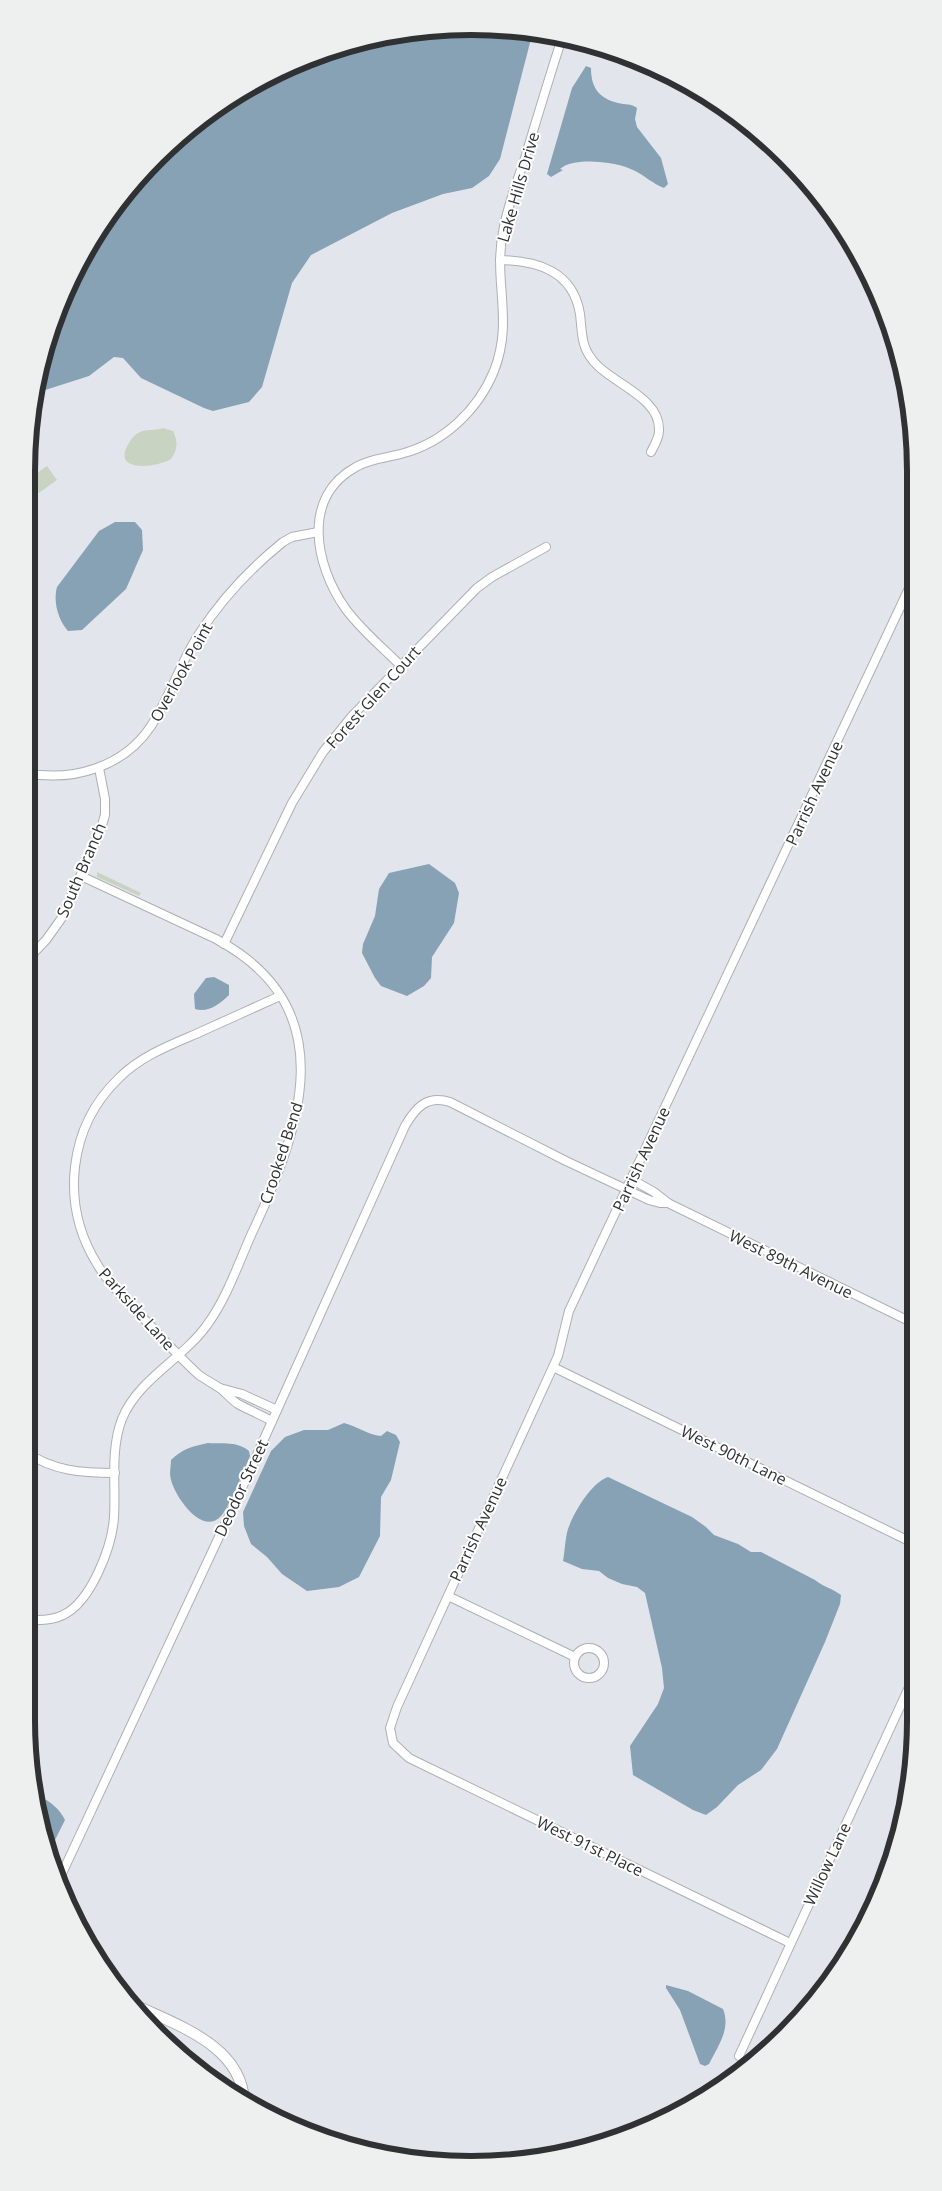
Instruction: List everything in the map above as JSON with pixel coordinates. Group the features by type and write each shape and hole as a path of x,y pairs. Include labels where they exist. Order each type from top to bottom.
{"street":[{"name":"Lake Hills Drive","path":"401,666 355,620 335,592 322,558 318,532 320,513 327,496 347,473 364,463 407,453 436,439 463,418 480,397 494,371 502,340 504,312 500,260 505,223 560,44"},
{"path":"500,260 519,260 539,264 556,274 569,287 577,302 583,342 591,358 607,375 639,396 650,406 657,418 659,433 652,452"},
{"name":"Overlook Point","path":"35,774 62,776 80,773 99,768 122,755 145,734 156,718 193,643 211,616 231,592 284,542 292,537 318,532"},
{"name":"Forest Glen Court","path":"224,944 287,813 307,776 344,724 462,603 485,582 546,548"},
{"name":"Parrish Avenue","path":"393,1743 390,1728 397,1708 558,1356 569,1312 907,593"},
{"name":"South Branch","path":"35,950 57,926 100,832 105,815 105,790 99,768"},
{"name":"Crooked Bend","path":"35,1620 44,1620 62,1615 87,1595 109,1542 114,1519 116,1437 125,1412 138,1393 205,1328 218,1307 265,1205 294,1124 301,1088 301,1057 296,1029 280,996 256,967 224,944 81,876"},
{"name":"Parkside Lane","path":"272,1421 238,1404 220,1388 200,1376 109,1281 88,1249 80,1230 74,1204 74,1174 78,1145 86,1125 99,1101 113,1084 135,1065 166,1047 280,996"},
{"name":"West 89th Avenue","path":"429,1100 450,1102 649,1200 660,1204 668,1203"},
{"name":"Deodor Street","path":"63,1872 272,1421 406,1126 415,1110 429,1100"},
{"name":"West 89th Avenue","path":"630,1179 654,1192 668,1203 907,1320"},
{"name":"West 90th Lane","path":"553,1367 907,1540"},
{"name":"Parkside Lane","path":"220,1388 242,1394 277,1410"},
{"path":"35,1458 58,1468 79,1473 115,1473"},
{"path":"448,1596 575,1657"},
{"name":"Willow Lane","path":"738,2056 907,1691"},
{"name":"West 91st Place","path":"393,1743 409,1758 790,1943"},
{"path":"148,2012 219,2050 233,2064 242,2091"}],"green space":[{"path":"163,428 173,431 176,438 177,445 171,459 155,465 137,466 130,464 125,459 125,453 130,441 135,435 143,431"},
{"path":"47,466 57,480 35,496 35,475"},
{"path":"97,872 141,893 139,896 97,877"}],"water":[{"path":"442,36 500,36 531,39 500,159 489,176 472,188 443,194 392,213 311,255 292,283 262,387 249,402 213,411 204,408 141,378 123,358 114,357 89,376 42,391 58,331 80,278 108,229 143,184 184,143 206,125 253,93 278,80 304,68 358,50 386,43"},
{"path":"586,66 591,68 595,87 601,95 611,101 637,108 635,119 637,127 661,158 668,184 664,188 633,170 607,163 585,161 566,165 560,169 563,170 551,177 547,174 572,88"},
{"path":"115,522 135,522 142,530 143,550 126,589 82,630 68,631 64,627 57,610 57,587 99,531"},
{"path":"429,864 455,883 459,893 454,923 432,957 431,978 424,986 407,996 381,986 362,953 363,944 375,916 379,889 389,873"},
{"path":"214,977 229,985 229,995 209,1009 195,1009 194,994 206,978"},
{"path":"344,1423 381,1436 387,1431 396,1435 400,1442 391,1480 381,1497 380,1536 359,1577 339,1587 307,1591 282,1574 267,1557 251,1544 244,1526 243,1512 271,1451 285,1437 304,1430 328,1430"},
{"path":"208,1443 240,1446 249,1451 250,1456 228,1505 221,1516 214,1521 198,1518 190,1512 178,1495 170,1478 171,1460 175,1456 188,1448"},
{"path":"608,1477 692,1517 714,1535 738,1544 751,1552 761,1552 841,1595 840,1604 825,1642 777,1749 761,1770 738,1785 717,1807 706,1815 693,1810 633,1775 630,1746 658,1704 664,1688 662,1668 645,1593 637,1587 622,1584 608,1578 599,1571 582,1569 563,1561 567,1533 574,1515 595,1485"},
{"path":"42,1798 54,1806 65,1820 53,1843"},
{"path":"666,1985 688,1991 723,2009 725,2016 724,2030 709,2064 705,2066 700,2064 680,2010"}]}
